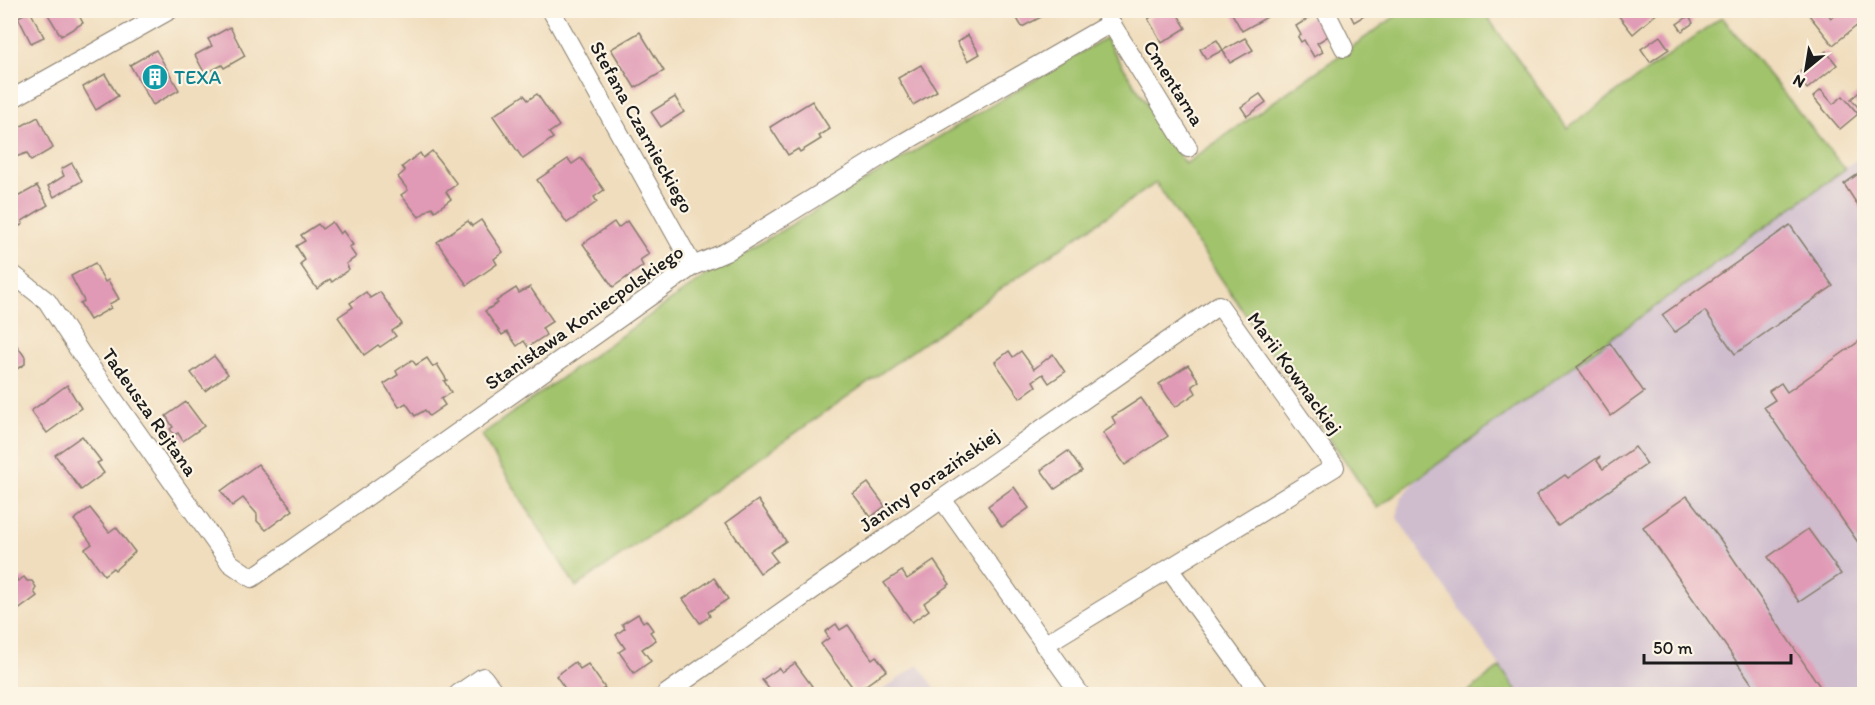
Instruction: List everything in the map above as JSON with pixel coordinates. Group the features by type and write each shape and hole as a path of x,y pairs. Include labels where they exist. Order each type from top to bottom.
{"street":[{"path":"10,100 170,10"},
{"name":"Stefana Czarnieckiego","path":"551,10 693,266"},
{"path":"1325,10 1344,48"},
{"name":"Stanisława Koniecpolskiego","path":"252,578 693,266 726,252 1107,17"},
{"name":"Cmentarna","path":"1107,17 1188,148"},
{"name":"Tadeusza Rejtana","path":"10,272 47,301 80,352 230,563 252,578"},
{"name":"Marii Kownackiej","path":"1169,568 1335,467 1218,305"},
{"name":"Janiny Porazińskiej","path":"666,694 1218,305"},
{"path":"942,499 1080,694"},
{"path":"1044,645 1169,568 1260,694"},
{"path":"458,694 483,677 496,694"}],"shaded area":[{"path":"1864,154 1864,694 1519,694 1397,518 1401,498 1417,480"},
{"path":"918,665 940,694 877,694"}],"green space":[{"path":"1403,11 1483,11 1567,128 1722,17 1845,169 1377,508 1156,183 1012,281 576,587 481,435 707,275 1105,38 1185,164"},
{"path":"1500,667 1519,694 1465,694"}],"building":[{"path":"51,10 76,10 83,23 61,36 47,13"},
{"path":"1012,10 1048,10 1049,13 1022,27"},
{"path":"1162,10 1175,10 1186,28 1162,43 1148,19"},
{"path":"1234,10 1266,10 1269,16 1242,31 1231,12"},
{"path":"1348,10 1374,10 1354,22"},
{"path":"1614,10 1661,10 1633,34"},
{"path":"1805,10 1825,10 1831,18 1840,10 1864,10 1864,20 1833,45"},
{"path":"30,11 44,37 31,43 18,17"},
{"path":"1318,12 1330,35 1317,43 1323,52 1314,57 1304,40 1301,42 1298,37 1301,35 1296,26"},
{"path":"1689,16 1693,23 1682,31 1677,24"},
{"path":"230,27 245,56 224,68 222,65 205,74 195,55 212,46 208,39"},
{"path":"640,32 664,71 635,88 611,49"},
{"path":"968,35 980,54 968,61 957,42"},
{"path":"1660,36 1669,49 1650,62 1641,49"},
{"path":"1245,38 1253,50 1230,63 1223,50"},
{"path":"1217,40 1223,50 1206,59 1200,49"},
{"name":"TEXA","path":"156,50 179,90 153,105 130,65"},
{"path":"1826,51 1837,65 1807,89 1796,75"},
{"path":"921,65 937,91 913,105 898,78"},
{"path":"105,74 118,96 96,110 83,87"},
{"path":"1864,88 1864,112 1863,113 1851,99"},
{"path":"1821,90 1833,104 1843,96 1858,114 1840,129 1813,97"},
{"path":"537,94 559,126 549,133 553,138 523,159 493,116 524,95 528,100"},
{"path":"1260,94 1266,102 1247,116 1241,107"},
{"path":"675,97 684,112 661,127 651,112"},
{"path":"812,101 830,129 819,136 821,139 800,152 798,149 788,155 770,127"},
{"path":"38,117 53,148 31,161 27,153 10,159 10,129 15,127 16,129"},
{"path":"432,151 457,184 446,192 451,199 435,211 432,207 419,217 401,195 408,190 398,177 405,171 402,167 420,153 423,158"},
{"path":"581,158 604,190 594,197 597,202 567,223 537,180 568,159 572,164"},
{"path":"72,163 82,181 54,197 48,186 64,176 61,169"},
{"path":"1864,170 1864,215 1844,184"},
{"path":"37,186 48,205 22,221 23,224 20,226 14,216 16,215 10,201"},
{"path":"481,220 503,252 494,259 497,264 467,285 437,242 468,221 472,226"},
{"path":"627,221 649,254 640,260 643,266 613,287 583,244 614,222 618,228"},
{"path":"332,222 340,234 343,231 353,245 349,247 356,257 346,264 349,269 332,282 330,279 317,289 300,264 305,260 296,246 305,241 301,235 318,224 322,229"},
{"path":"1790,225 1833,286 1735,354 1705,311 1675,332 1662,315"},
{"path":"95,263 105,282 108,280 119,299 109,304 111,308 90,320 80,303 84,301 71,276"},
{"path":"530,287 553,321 542,328 546,335 528,347 524,341 517,346 507,332 502,335 485,311 516,288 519,293"},
{"path":"366,292 370,298 380,292 402,324 392,331 396,336 364,355 338,317 353,307 350,303"},
{"path":"10,336 25,357 25,364 17,369 10,366"},
{"path":"1864,338 1864,551 1764,407 1775,400 1769,391 1781,383 1787,392"},
{"path":"1610,343 1644,392 1611,416 1577,367"},
{"path":"1009,351 1013,357 1021,351 1034,369 1053,354 1065,372 1049,383 1043,374 1033,381 1036,386 1020,398 995,362"},
{"path":"214,356 228,374 205,391 191,373"},
{"path":"427,358 433,367 437,364 451,392 441,399 445,405 429,416 425,410 415,416 406,403 399,407 384,384 398,375 396,371 412,360 416,365"},
{"path":"1188,365 1199,381 1192,386 1196,393 1175,407 1159,384"},
{"path":"67,385 81,408 47,433 31,411"},
{"path":"1141,398 1168,436 1125,465 1103,433 1116,424 1112,417"},
{"path":"186,402 204,426 183,441 178,433 174,435 170,429 173,427 166,416"},
{"path":"82,436 101,461 97,463 104,473 81,490 55,455"},
{"path":"1635,447 1647,464 1558,526 1536,495 1565,475 1568,478 1600,456 1597,461 1603,469"},
{"path":"1068,451 1082,471 1055,489 1041,470"},
{"path":"258,464 293,510 266,530 257,521 257,514 243,498 232,506 221,491"},
{"path":"868,483 885,506 871,517 853,494"},
{"path":"1014,487 1029,508 1002,527 988,506"},
{"path":"1687,496 1720,539 1825,694 1759,694 1643,527"},
{"path":"758,500 786,541 770,552 777,561 760,573 726,523"},
{"path":"90,508 109,532 116,527 135,552 115,570 113,568 104,575 85,549 92,544 74,520"},
{"path":"1808,529 1841,574 1799,602 1768,557"},
{"path":"934,561 950,584 924,603 929,610 912,622 884,583 902,571 907,579"},
{"path":"12,574 18,581 24,577 27,581 32,581 36,587 34,592 37,596 10,616 10,575"},
{"path":"714,578 728,599 708,612 710,616 700,623 683,599"},
{"path":"638,614 643,622 646,620 653,630 650,632 656,640 642,649 651,661 634,673 619,652 625,648 616,635 625,628 622,624"},
{"path":"836,624 840,630 848,625 872,659 876,656 887,670 856,692 821,644 829,638 825,632"},
{"path":"575,662 580,669 588,664 605,688 595,694 569,694 556,676"},
{"path":"795,663 812,686 800,694 783,694 780,691 773,694 762,680 779,668 782,672"}],"place":[{"name":"TEXA","path":"155,77"}]}
